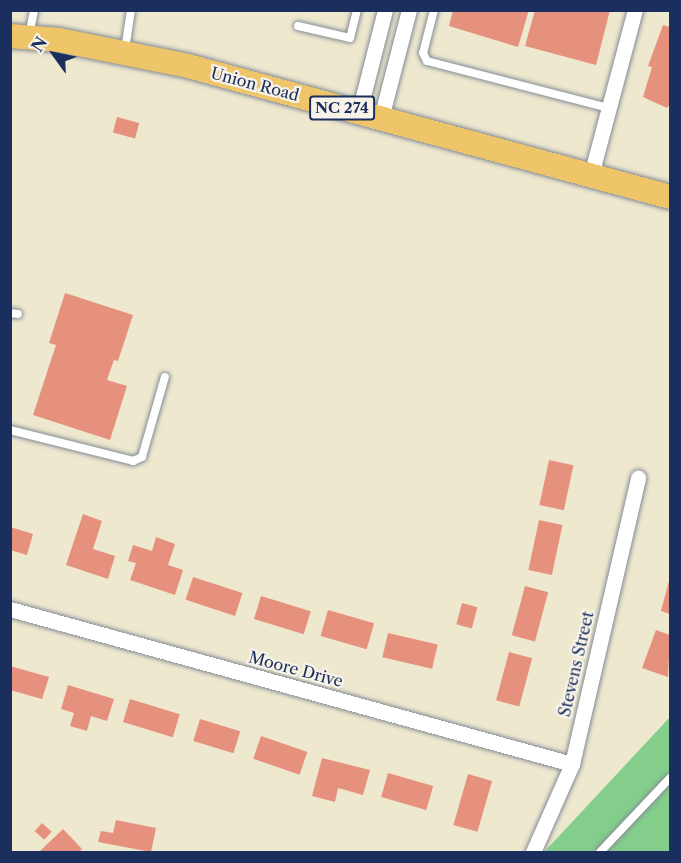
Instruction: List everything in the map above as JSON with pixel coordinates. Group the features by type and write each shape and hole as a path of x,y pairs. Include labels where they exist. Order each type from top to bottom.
{"main road":[{"name":"Union Road","path":"20,37 125,52 370,115 670,197"}],"street":[{"path":"370,115 385,10"},
{"path":"370,115 409,10"},
{"path":"591,175 635,10"},
{"name":"Stevens Street","path":"533,852 572,764 638,478"},
{"name":"Moore Drive","path":"10,609 572,764"}],"lane":[{"path":"20,37 34,10"},
{"path":"125,52 131,10"},
{"path":"298,27 350,38 357,10"},
{"path":"434,10 423,53 427,61 609,108"},
{"path":"10,430 133,461 142,457 165,377"},
{"path":"600,852 670,778"}],"green space":[{"path":"670,717 670,852 545,852 546,850"}],"building":[{"path":"453,10 529,10 518,47 449,26"},
{"path":"535,10 610,10 596,65 525,46"},
{"path":"663,25 670,27 670,104 667,108 643,97 652,67 648,66"},
{"path":"117,117 139,123 135,138 113,132"},
{"path":"65,293 133,315 118,361 114,360 107,380 127,386 110,440 33,415 56,345 49,343"},
{"path":"549,460 573,465 564,510 539,505"},
{"path":"83,514 102,521 93,549 115,556 108,579 66,565"},
{"path":"539,520 562,525 552,575 528,570"},
{"path":"10,527 33,534 27,555 10,550"},
{"path":"156,537 175,544 168,565 183,570 175,595 130,580 136,563 128,561 133,545 152,551"},
{"path":"193,577 242,593 235,616 186,600"},
{"path":"670,577 670,614 661,611"},
{"path":"525,586 548,592 535,641 512,635"},
{"path":"261,596 311,611 304,634 254,619"},
{"path":"462,603 477,607 472,628 456,624"},
{"path":"328,610 374,623 367,649 321,636"},
{"path":"656,630 670,635 668,677 642,668"},
{"path":"388,633 438,644 432,669 382,657"},
{"path":"509,652 532,658 519,707 496,700"},
{"path":"10,666 49,677 42,699 10,690"},
{"path":"68,685 114,699 107,721 91,716 87,731 70,726 74,713 61,709"},
{"path":"130,699 180,714 173,737 123,722"},
{"path":"200,719 240,731 233,753 193,741"},
{"path":"261,736 307,752 300,775 253,759"},
{"path":"322,758 370,770 363,795 338,788 335,802 312,796"},
{"path":"388,773 433,786 426,810 381,797"},
{"path":"468,774 492,781 477,832 453,825"},
{"path":"116,820 156,828 151,852 98,842 101,831 113,833"},
{"path":"42,823 52,832 44,840 35,831"},
{"path":"63,829 82,849 79,852 39,852"}]}
